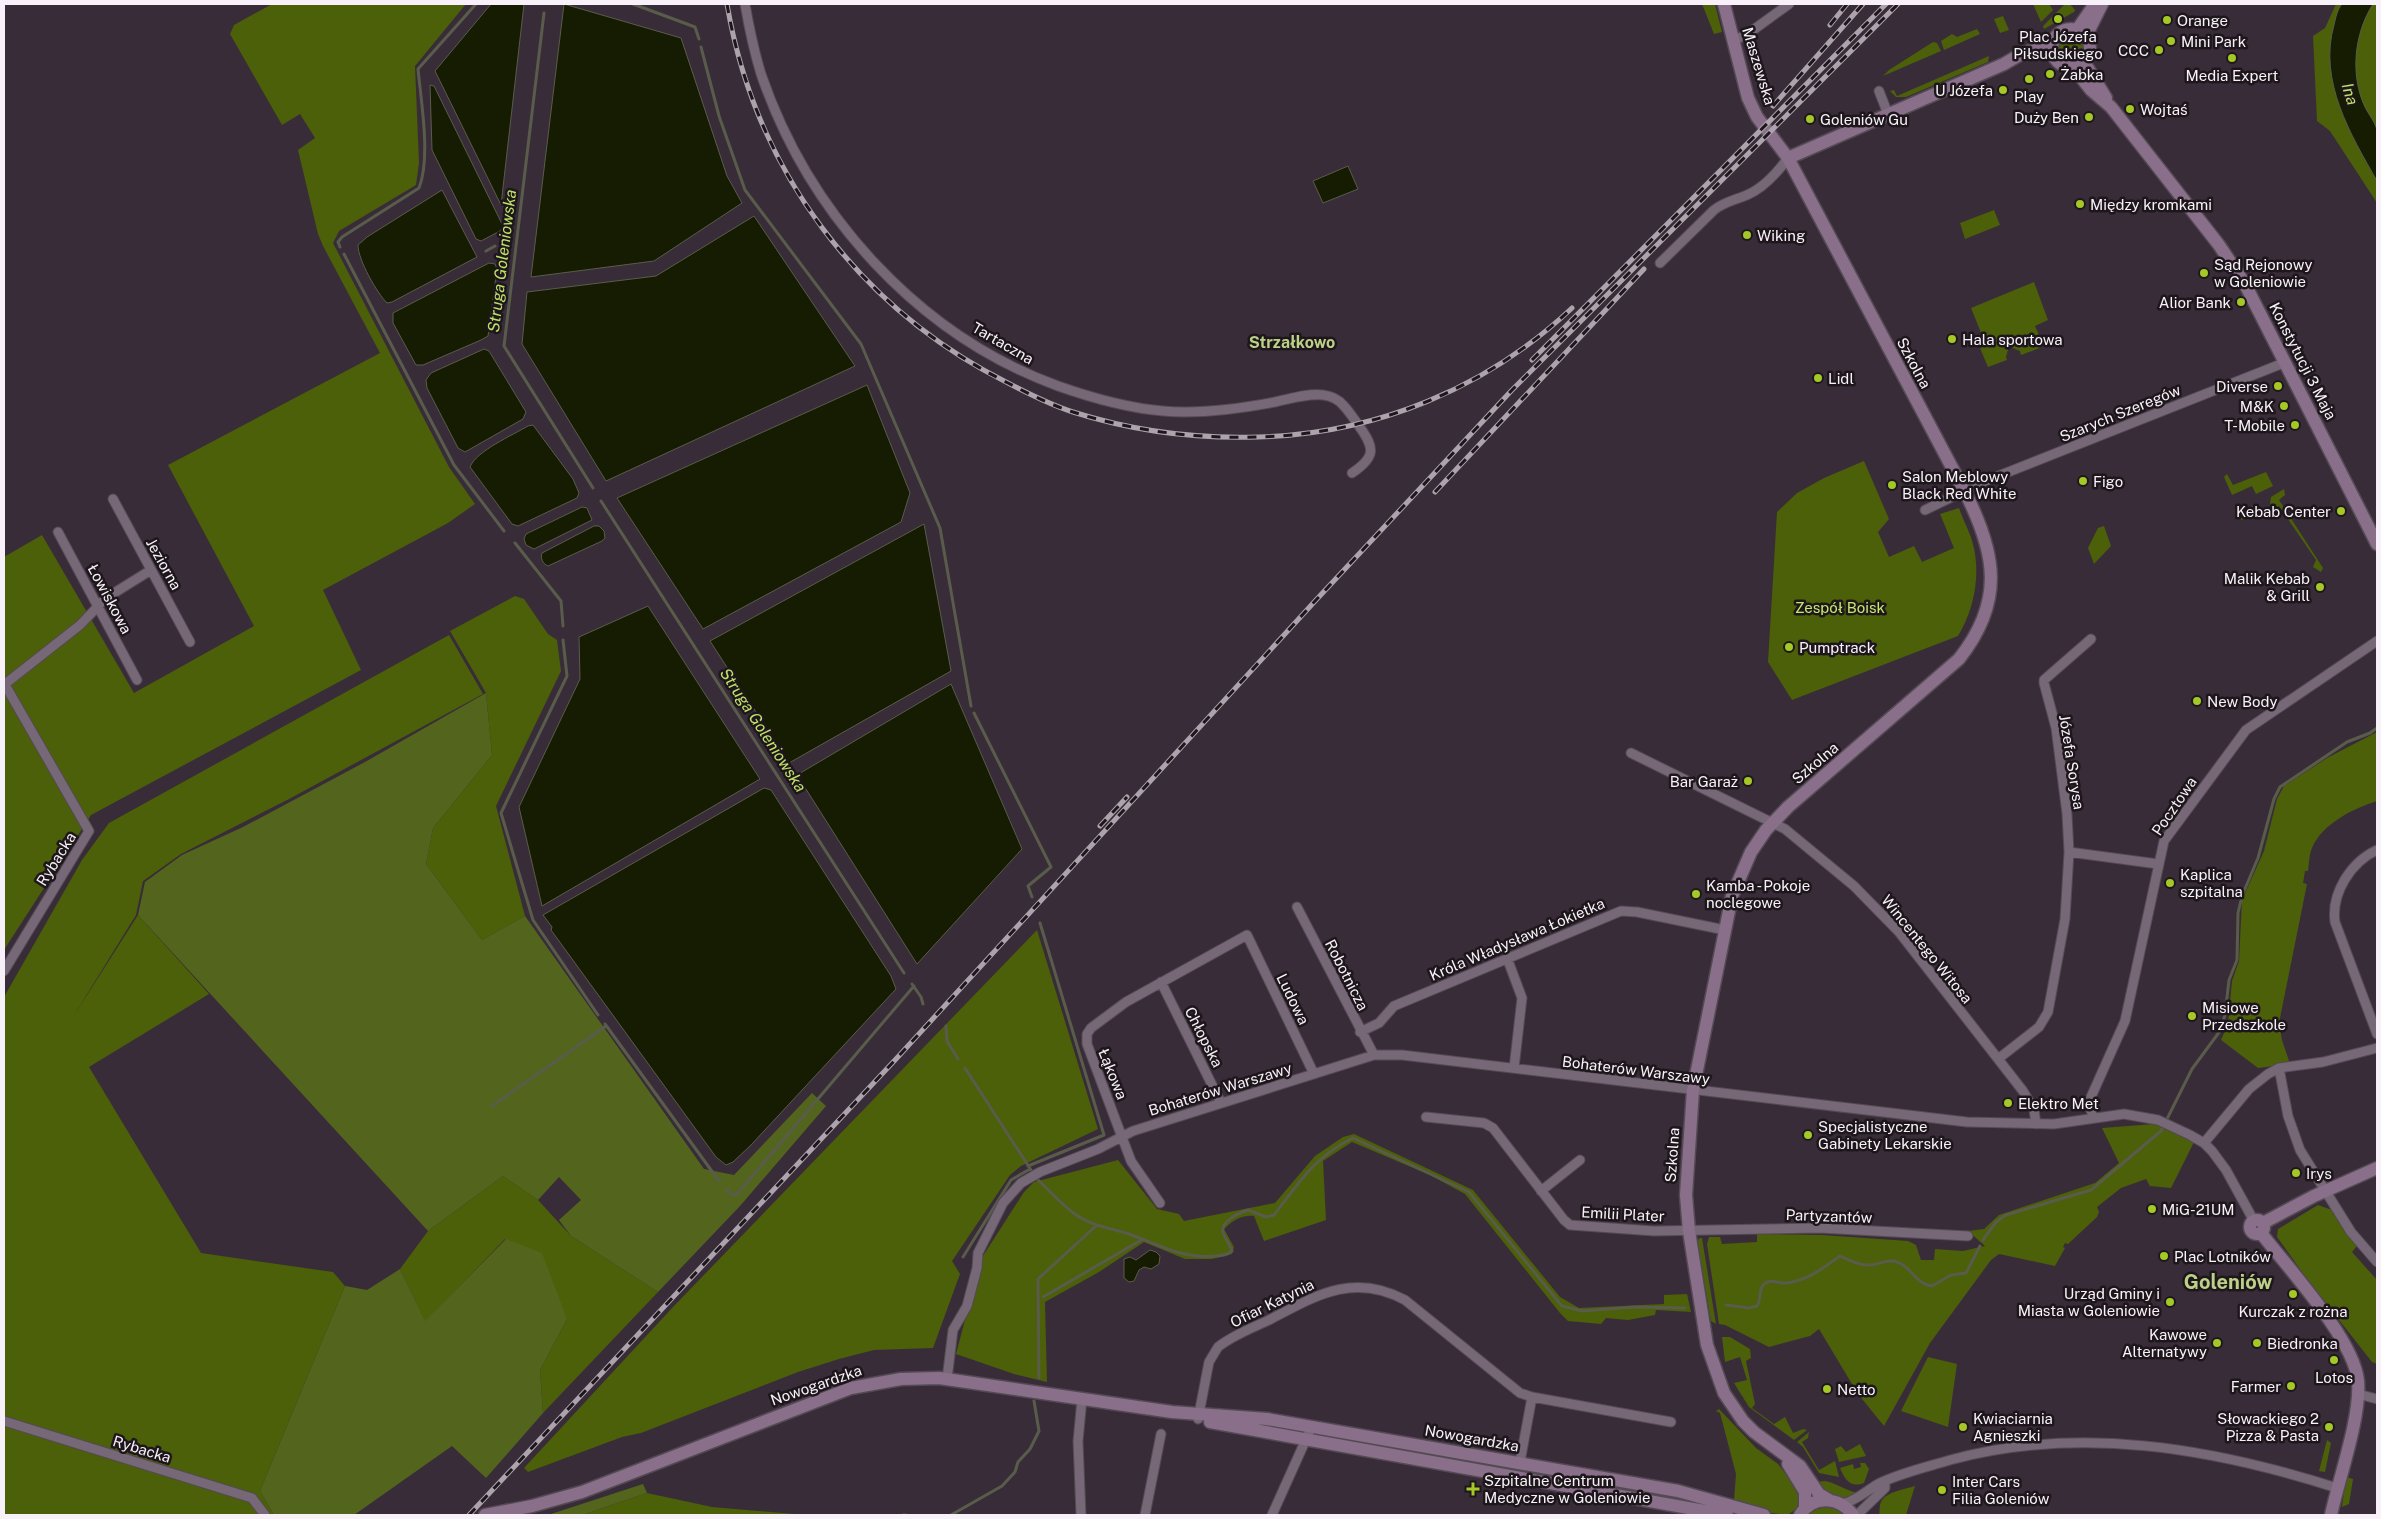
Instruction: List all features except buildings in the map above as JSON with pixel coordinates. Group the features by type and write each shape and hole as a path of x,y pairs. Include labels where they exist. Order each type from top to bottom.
{"street":[{"name":"Tartaczna","path":"745,4 761,73 802,164 824,200 854,241 912,300 987,352 1036,377 1118,404 1163,411 1205,410 1313,395 1332,397 1347,410 1367,436 1372,448 1369,458 1352,473"},
{"name":"Maszewska","path":"1724,4 1752,106 1788,158"},
{"path":"1733,41 1749,33 1789,4"},
{"path":"2081,33 2095,4"},
{"path":"2081,33 2102,4"},
{"path":"1660,263 1714,210 1723,203 1749,195 1771,178 1788,158 2004,64 2053,49 2062,31 2081,33"},
{"path":"2053,49 2061,65 2079,65 2090,49 2081,33"},
{"name":"Konstytucji 3 Maja","path":"2079,65 2091,90 2111,107 2219,245 2245,284 2375,535"},
{"path":"1879,90 1888,114"},
{"name":"Szkolna","path":"1788,158 1965,492 1984,534 1991,566 1988,600 1974,638 1947,672 1807,790 1772,824 1751,852 1732,896 1694,1090 1686,1195 1689,1231 1707,1345 1715,1372 1734,1410 1754,1432 1800,1466 1819,1494 1829,1500"},
{"name":"Szarych Szeregów","path":"1925,510 1983,482 2286,362"},
{"name":"Jeziorna","path":"113,499 190,642"},
{"name":"Łowiskowa","path":"58,532 137,680"},
{"path":"4,684 80,625 99,608 106,598 151,570"},
{"name":"Józefa Sorysa","path":"1998,1059 2039,1027 2048,1012 2065,919 2069,852 2067,814 2056,728 2044,680 2091,639"},
{"name":"Pocztowa","path":"2093,1118 2090,1106 2091,1097 2125,1021 2164,841 2246,730 2377,641"},
{"name":"Rybacka","path":"4,684 90,831 4,971"},
{"name":"Wincentego Witosa","path":"1631,753 1788,831 1854,886 1879,909 1998,1059 2030,1102 2034,1110 2036,1124"},
{"path":"2377,850 2363,859 2349,876 2337,894 2334,908 2335,922 2377,1034"},
{"path":"2069,852 2158,864"},
{"name":"Robotnicza","path":"1297,907 1374,1056"},
{"name":"Króla Władysława Łokietka","path":"1360,1032 1379,1023 1394,1006 1621,911 1636,912 1725,930"},
{"name":"Ludowa","path":"1161,982 1247,935 1314,1074"},
{"path":"1507,958 1522,998 1514,1068"},
{"name":"Chłopska","path":"1161,982 1221,1103"},
{"name":"Łąkowa","path":"1160,1203 1131,1161 1123,1135 1087,1044 1087,1034 1097,1022 1126,1002 1161,982"},
{"path":"2331,1515 2358,1394 2354,1362 2347,1346 2259,1226 2220,1162 2204,1143 2254,1084 2279,1068 2323,1062 2377,1048"},
{"name":"Bohaterów Warszawy","path":"947,1379 953,1330 967,1306 978,1253 1003,1203 1021,1183 1040,1172 1098,1149 1123,1135 1374,1056 1402,1055 1966,1122 2070,1123 2124,1114 2158,1120 2204,1143"},
{"path":"2279,1068 2288,1116 2300,1150 2351,1232 2377,1262"},
{"name":"Emilii Plater","path":"1426,1117 1471,1121 1489,1125 1541,1191 1570,1224 1654,1231 1689,1231"},
{"path":"1541,1191 1580,1160"},
{"path":"2259,1226 2326,1191 2377,1168"},
{"name":"Partyzantów","path":"1689,1231 1820,1228 1968,1236"},
{"name":"Ofiar Katynia","path":"1199,1416 1209,1362 1218,1347 1322,1293 1352,1287 1383,1291 1405,1300 1511,1386 1532,1397 1671,1422"},
{"name":"Nowogardzka","path":"485,1515 532,1506 582,1492 851,1388 901,1379 947,1379 1199,1416 1307,1439 1727,1515"},
{"path":"2358,1394 2377,1399"},
{"path":"1520,1462 1532,1397"},
{"path":"1081,1515 1078,1442 1082,1399"},
{"name":"Nowogardzka","path":"1199,1416 1241,1416 1312,1426 1520,1462 1678,1491 1764,1515"},
{"name":"Rybacka","path":"4,1421 252,1498 265,1515"},
{"path":"1272,1515 1312,1426"},
{"path":"1145,1515 1161,1434"},
{"path":"1842,1504 1851,1502 1885,1481 1952,1460 2038,1443 2079,1442 2134,1445 2199,1453 2337,1488"},
{"name":"Szkolna","path":"1773,1447 1793,1471 1803,1487 1807,1501 1802,1512"},
{"path":"1857,1515 1885,1488 1885,1481"},
{"path":"1802,1512 1812,1503 1829,1500 1842,1504 1853,1515"}],"green space":[{"path":"272,4 466,4 415,66 419,163 416,185 339,231 333,243 449,467 475,504 448,523 323,590 361,670 91,815 4,950 4,557 42,535 134,693 254,626 168,465 380,353 318,234 298,150 315,138 300,114 282,125 230,34 234,25"},
{"path":"1702,4 1715,4 1722,32 1714,34"},
{"path":"2033,4 2049,4 2053,10 2041,22"},
{"path":"2065,4 2070,4 2075,10 2074,12 2044,29 2043,26"},
{"path":"2336,4 2377,4 2377,203 2330,131 2317,121 2313,36 2325,28"},
{"path":"2003,16 2009,30 2000,33 1994,19"},
{"path":"1977,29 1980,34 1944,50 1941,41 1952,34 1957,37"},
{"path":"2071,37 2079,41 2083,49 2079,57 2071,61 2063,57 2059,49 2063,41"},
{"path":"1933,42 1937,43 1941,51 1883,76 1889,70"},
{"path":"1989,56 1988,62 1906,97 1896,97 1890,91 1894,90 1897,96"},
{"path":"1994,210 2000,225 1965,239 1960,223"},
{"path":"2034,282 2048,320 2035,326 2042,342 2038,344 2040,348 2021,355 2020,351 2013,348 2008,337 2003,339 2008,350 2007,360 1988,367 1980,348 1986,345 1971,308"},
{"name":"Zespół Boisk","path":"1864,461 1889,519 1878,532 1889,557 1914,546 1922,562 1954,548 1940,514 1959,508 1972,540 1975,556 1976,580 1972,604 1958,636 1792,700 1768,662 1777,512 1797,493 1824,478"},
{"path":"2266,472 2273,486 2256,494 2252,486 2232,495 2224,477 2227,474 2233,485"},
{"path":"2284,489 2285,495 2279,500 2323,568 2321,572 2313,567 2316,560 2279,506 2274,509 2270,505 2271,497"},
{"path":"2255,505 2263,511 2255,511 2243,520 2240,519 2238,512"},
{"path":"2104,526 2111,546 2094,564 2088,548 2098,528"},
{"path":"515,596 524,599 548,634 557,640 561,671 496,806 525,916 482,940 426,864 433,828 492,755 486,693 450,631"},
{"path":"449,635 483,694 289,799 181,854 143,881 136,915 73,1017 138,915 209,994 89,1067 201,1253 333,1272 345,1286 260,1491 274,1515 4,1515 4,997 82,860 109,823"},
{"path":"486,693 492,755 433,828 426,864 482,940 525,916 704,1169 734,1175 812,1093 826,1106 740,1206 658,1292 571,1236 559,1220 581,1200 559,1177 538,1200 503,1176 428,1231 138,915 145,882 182,855 243,827 365,762"},
{"path":"2377,732 2377,801 2349,813 2331,824 2317,839 2312,848 2308,871 2305,871 2303,883 2307,884 2279,1023 2282,1040 2290,1064 2258,1068 2221,1040 2228,1024 2232,981 2239,961 2242,900 2264,851 2277,799 2284,786 2327,758"},
{"path":"1037,930 1098,1129 1021,1166 1010,1175 952,1261 960,1274 933,1348 874,1350 839,1359 798,1372 641,1433 622,1437 528,1472 524,1468 673,1307"},
{"path":"2154,1124 2174,1129 2195,1140 2171,1188 2150,1186 2146,1179 2121,1188 2097,1207 2099,1212 2097,1217 2068,1244 2065,1243 2063,1247 2065,1248 2055,1266 1999,1254 1991,1260 1930,1343 1884,1426 1858,1394 1819,1329 1810,1336 1769,1347 1725,1325 1719,1324 1707,1244 1709,1237 1720,1237 1722,1244 1757,1242 1757,1234 1822,1235 1908,1241 1916,1245 1921,1260 1934,1260 1935,1249 1963,1251 1985,1246 1968,1231 1984,1229 1999,1215 2095,1183 2119,1163 2102,1128"},
{"path":"1354,1134 1473,1190 1560,1297 1579,1308 1664,1304 1664,1295 1687,1294 1691,1312 1656,1310 1655,1315 1628,1320 1606,1318 1601,1324 1568,1321 1465,1194 1430,1175 1352,1142 1323,1161 1326,1220 1264,1241 1254,1216 1241,1217 1224,1229 1234,1247 1232,1254 1212,1259 1185,1259 1144,1242 1099,1272 1045,1302 1047,1382 1014,1374 956,1354 981,1259 1024,1192 1034,1182 1118,1160 1157,1209 1179,1214 1184,1221 1275,1203 1315,1156 1343,1137"},
{"path":"503,1176 538,1200 571,1236 658,1292 543,1413 540,1370 567,1319 505,1239 425,1322 400,1269 428,1231"},
{"path":"2318,1205 2329,1209 2332,1208 2357,1243 2352,1252 2377,1280 2377,1364 2372,1362 2310,1283 2277,1237 2278,1229"},
{"path":"1702,1238 1716,1324 1711,1321 1697,1241"},
{"path":"506,1239 542,1253 567,1319 540,1370 543,1413 486,1478 452,1446 354,1515 274,1515 260,1491 345,1286 367,1290 400,1269 425,1321"},
{"path":"1722,1337 1730,1337 1750,1349 1751,1358 1746,1361 1755,1404 1752,1408 1774,1424 1785,1417 1793,1433 1803,1429 1807,1430 1794,1440 1749,1407 1734,1383 1747,1380 1740,1357 1725,1362"},
{"path":"1928,1357 1957,1364 1948,1427 1901,1411"},
{"path":"1719,1409 1756,1448 1778,1464 1800,1493 1800,1503 1788,1515 1770,1513 1734,1500 1736,1474 1720,1413 1716,1411"},
{"path":"1809,1432 1808,1438 1802,1442 1819,1470 1835,1461 1839,1477 1819,1473 1803,1447 1797,1442"},
{"path":"2327,1440 2331,1443 2325,1472 2319,1471"},
{"path":"1860,1444 1866,1456 1839,1462 1835,1449 1841,1446 1846,1452"},
{"path":"1860,1463 1865,1463 1869,1469 1864,1483 1852,1484 1846,1479 1840,1468 1853,1464 1854,1469 1861,1467"},
{"path":"2346,1477 2353,1479 2349,1504 2342,1507"},
{"path":"1825,1481 1858,1493 1845,1497 1835,1496 1815,1482"},
{"path":"643,1484 647,1493 582,1515 548,1515"},
{"path":"1915,1486 1906,1515 1879,1515 1883,1499 1896,1491"},
{"path":"647,1493 712,1507 807,1515 582,1515"},
{"path":"1827,1507 1836,1509 1845,1515 1808,1515 1817,1509"}],"water":[{"path":"491,4 524,4 501,205 435,71"},
{"path":"564,4 681,38 727,176 742,203 654,261 531,277"},
{"name":"Ina","path":"2342,4 2373,4 2358,41 2356,68 2360,95 2377,131 2377,181 2357,145 2340,107 2330,67 2330,46 2336,16"},
{"path":"430,85 434,86 503,226 500,231 481,241 476,239 432,150"},
{"path":"1348,166 1358,189 1323,203 1313,181"},
{"path":"442,190 477,257 387,303 369,276 361,259 358,245 367,237"},
{"path":"754,216 855,366 606,481 522,344 527,292 656,276"},
{"path":"489,263 495,264 497,269 488,336 423,365 416,365 393,323 393,313"},
{"path":"484,349 489,351 526,412 523,419 465,452 458,448 427,388 426,380 431,373"},
{"path":"867,385 910,493 901,522 703,629 617,498"},
{"path":"533,425 573,479 579,493 577,498 518,526 512,524 470,467 479,455 487,449"},
{"path":"582,507 587,508 592,520 534,549 526,545 524,539 526,534"},
{"path":"924,524 951,671 789,763 710,641"},
{"path":"594,526 599,526 604,531 605,538 602,541 548,566 543,562 542,553"},
{"path":"648,606 760,779 542,906 519,807 580,679 579,637"},
{"path":"951,684 1022,849 917,964 797,775"},
{"path":"764,788 771,790 891,976 896,989 751,1145 733,1162 726,1165 716,1157 551,930 552,927 543,915"},
{"path":"1150,1250 1160,1256 1159,1264 1151,1269 1144,1267 1139,1270 1134,1281 1129,1282 1124,1278 1124,1259 1130,1257 1136,1260"}],"waterway":[{"path":"340,247 338,242 342,237 419,188 423,176 425,146 418,69 476,4"},
{"path":"633,4 695,27 699,39"},
{"name":"Struga Goleniowska","path":"544,13 504,346 593,488"},
{"path":"701,47 719,116 745,190 861,344 940,528 971,706"},
{"path":"486,251 495,246"},
{"path":"344,254 454,465 504,531"},
{"name":"Struga Goleniowska","path":"601,501 904,973"},
{"path":"515,543 561,601 563,626"},
{"path":"563,640 567,676 501,813 533,920 598,1015"},
{"path":"974,713 1051,867 1028,886 1032,897"},
{"name":"Struga Goleniowska","path":"1983,1240 1996,1222 2006,1215 2091,1190 2161,1131 2192,1069 2220,1031 2225,1015 2229,980 2237,960 2238,913 2242,896 2258,858 2274,799 2280,787 2347,742 2370,733 2377,728"},
{"path":"1028,1166 1104,1135 1040,923"},
{"name":"Struga Goleniowska","path":"912,984 921,997 923,1004"},
{"path":"726,1189 732,1195 737,1194 914,986"},
{"path":"605,1024 719,1181"},
{"path":"492,1106 606,1026"},
{"name":"Struga Goleniowska","path":"946,1026 947,1041 958,1059"},
{"name":"Struga Goleniowska","path":"965,1068 1031,1170"},
{"name":"Struga Goleniowska","path":"1038,1180 1060,1202 1088,1221 1181,1253 1202,1256 1221,1255 1232,1251 1223,1233 1224,1225 1227,1221 1235,1215 1248,1210 1266,1217 1274,1215 1300,1181 1318,1162 1328,1153 1353,1138 1469,1192 1562,1306 1582,1311 1635,1307 1685,1308"},
{"path":"963,1257 1011,1180 1030,1169"},
{"path":"1039,1378 1038,1279 1097,1225"},
{"path":"1043,1297 1143,1239"},
{"name":"Struga Goleniowska","path":"1726,1305 1749,1308 1757,1306 1762,1286 1767,1282 1787,1283 1802,1279 1815,1273 1840,1256 1862,1265 1894,1261 1902,1264 1926,1285 1932,1286 1951,1275 1966,1273 1980,1246"},
{"path":"951,1515 1002,1486 1015,1472 1018,1462 1030,1449 1039,1431 1034,1401"}],"railway":[{"path":"727,4 741,65 762,122 789,177 822,227 861,274 905,315 954,352 1016,387 1065,409 1096,419 1142,429 1211,437 1258,437 1302,434 1345,427 1387,416 1427,401 1466,383 1504,361 1539,336 1572,308"},
{"path":"1830,25 1847,4"},
{"path":"1773,106 1863,4"},
{"path":"1532,360 1886,4"},
{"path":"469,1515 896,1059 1316,600 1512,390 1898,4"},
{"path":"1435,492 1644,269"},
{"path":"1100,826 1127,797"}],"place":[{"name":"Plac Józefa Piłsudskiego","path":"2058,19"},
{"name":"Orange","path":"2167,20"},
{"name":"Mini Park","path":"2171,41"},
{"name":"CCC","path":"2159,50"},
{"name":"Media Expert","path":"2232,58"},
{"name":"Żabka","path":"2050,74"},
{"name":"Play","path":"2029,79"},
{"name":"U Józefa","path":"2003,90"},
{"name":"Wojtaś","path":"2130,109"},
{"name":"Duży Ben","path":"2089,117"},
{"name":"Goleniów Gu","path":"1810,119"},
{"name":"Między kromkami","path":"2080,204"},
{"name":"Wiking","path":"1747,235"},
{"name":"Sąd Rejonowy w Goleniowie","path":"2204,273"},
{"name":"Alior Bank","path":"2241,302"},
{"name":"Hala sportowa","path":"1952,339"},
{"name":"Lidl","path":"1818,378"},
{"name":"Diverse","path":"2278,386"},
{"name":"M&K","path":"2284,406"},
{"name":"T-Mobile","path":"2295,425"},
{"name":"Figo","path":"2083,481"},
{"name":"Salon Meblowy Black Red White","path":"1892,485"},
{"name":"Kebab Center","path":"2341,511"},
{"name":"Malik Kebab & Grill","path":"2320,587"},
{"name":"Pumptrack","path":"1789,647"},
{"name":"New Body","path":"2197,701"},
{"name":"Bar Garaż","path":"1748,781"},
{"name":"Kaplica szpitalna","path":"2170,883"},
{"name":"Kamba - Pokoje noclegowe","path":"1696,894"},
{"name":"Misiowe Przedszkole","path":"2192,1016"},
{"name":"Elektro Met","path":"2008,1103"},
{"name":"Specjalistyczne Gabinety Lekarskie","path":"1808,1135"},
{"name":"Irys","path":"2296,1173"},
{"name":"MiG-21UM","path":"2152,1209"},
{"name":"Plac Lotników","path":"2164,1256"},
{"name":"Kurczak z rożna","path":"2293,1294"},
{"name":"Urząd Gminy i Miasta w Goleniowie","path":"2170,1302"},
{"name":"Kawowe Alternatywy","path":"2217,1343"},
{"name":"Biedronka","path":"2257,1343"},
{"name":"Lotos","path":"2334,1360"},
{"name":"Farmer","path":"2291,1386"},
{"name":"Netto","path":"1827,1389"},
{"name":"Kwiaciarnia Agnieszki","path":"1963,1427"},
{"name":"Słowackiego 2 Pizza & Pasta","path":"2329,1427"},
{"name":"Szpitalne Centrum Medyczne w Goleniowie","path":"1473,1489"},
{"name":"Inter Cars Filia Goleniów","path":"1942,1490"}],"district":[{"name":"Strzałkowo","path":"1292,342"},
{"name":"Goleniów","path":"2228,1282"}]}
